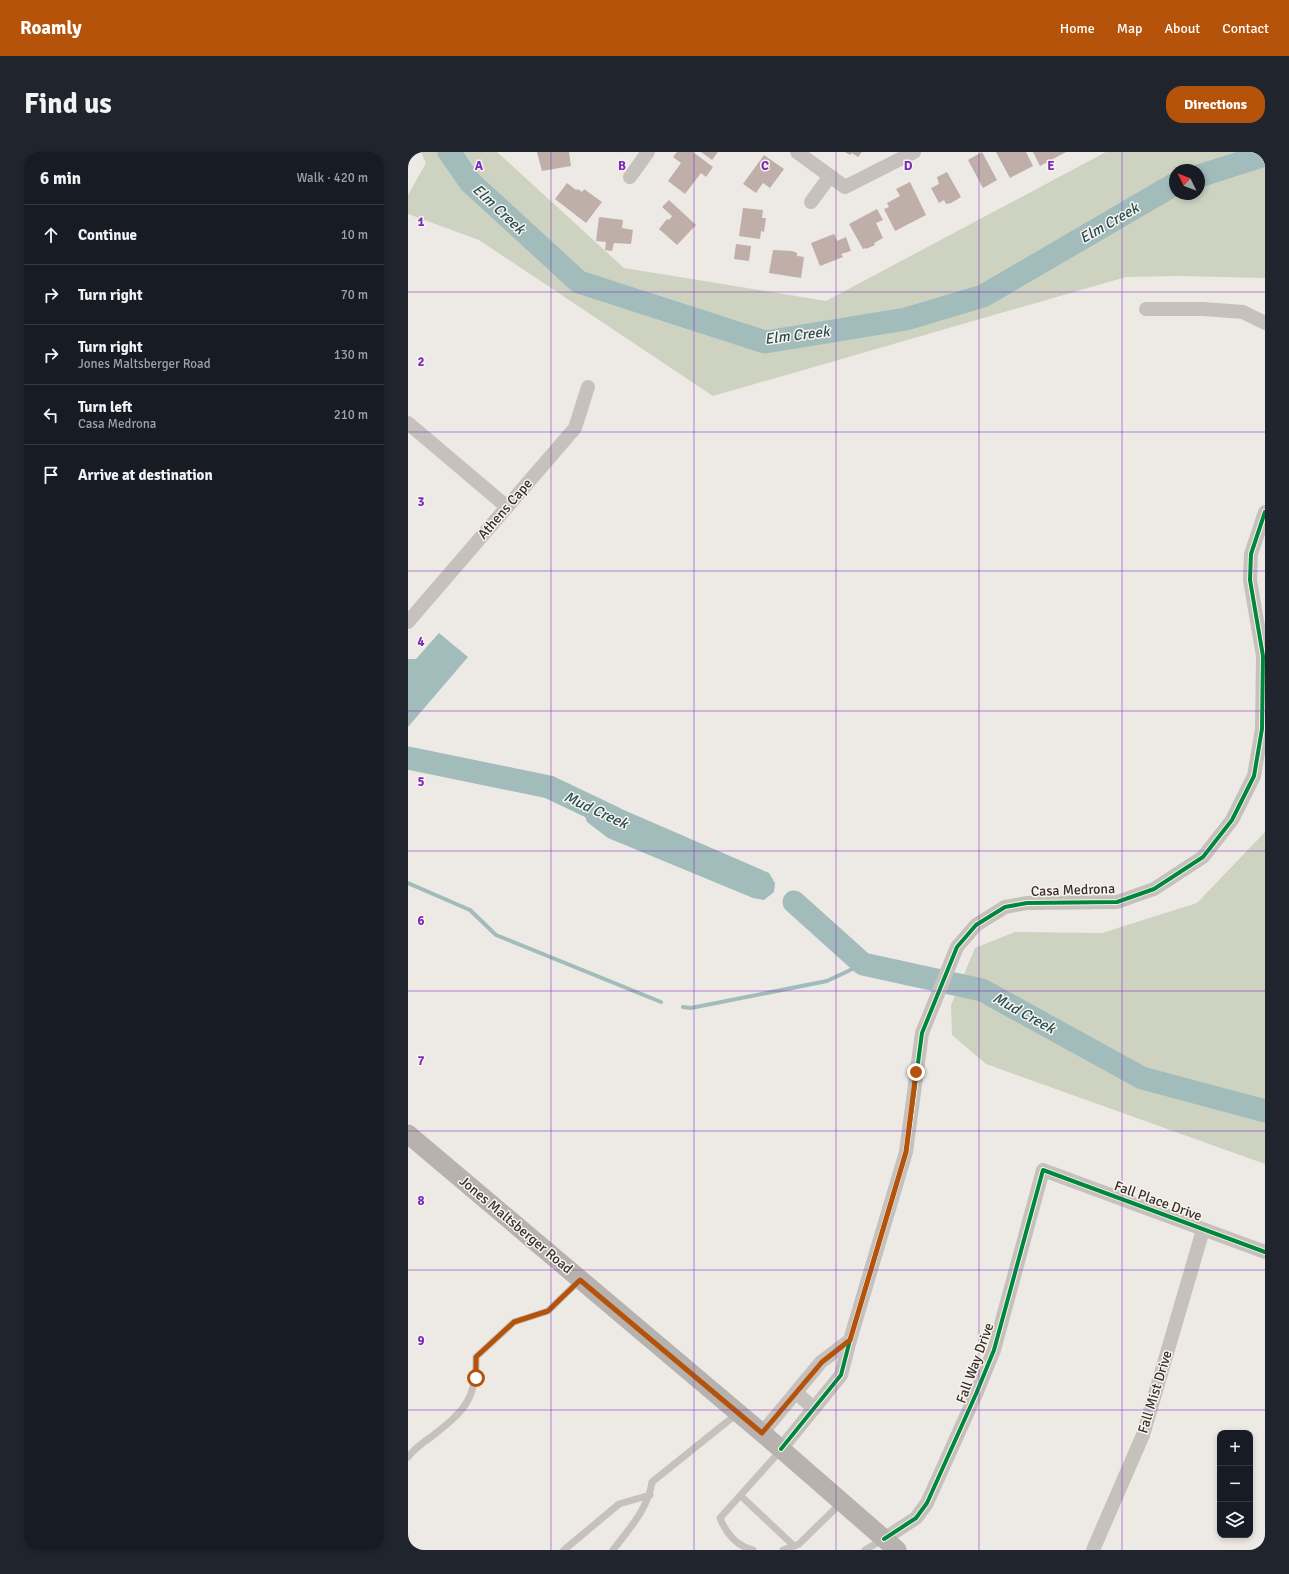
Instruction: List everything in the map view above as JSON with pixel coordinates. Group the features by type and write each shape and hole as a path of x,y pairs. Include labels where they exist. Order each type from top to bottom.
{"main road":[{"name":"Jones Maltsberger Road","path":"408,1134 781,1449 841,1503 891,1544"}],"street":[{"path":"630,177 648,152"},
{"path":"797,152 845,187 914,152"},
{"path":"811,202 830,176"},
{"path":"1146,309 1203,308 1243,312 1265,323"},
{"name":"Athens Cape","path":"408,622 575,428 588,387"},
{"path":"408,423 507,507"},
{"name":"Casa Medrona","path":"781,1449 842,1375 850,1340 906,1152 922,1033 957,947 976,925 1005,907 1027,903 1116,902 1154,889 1203,857 1232,820 1254,776 1262,729 1263,656 1250,580 1251,554 1265,512"},
{"name":"Fall Place Drive","path":"1043,1170 1265,1252"},
{"name":"Fall Way Drive","path":"891,1544 916,1518 927,1503 994,1350 1043,1170"},
{"name":"Fall Mist Drive","path":"1093,1550 1143,1435 1203,1230"},
{"path":"762,1433 822,1362 850,1340"},
{"path":"796,1393 814,1408"}],"lane":[{"path":"408,1457 415,1448 453,1420 468,1402 476,1378 476,1357 514,1322 548,1311 580,1280"},
{"path":"613,1550 636,1521 650,1495 652,1482 738,1413"},
{"path":"753,1550 743,1548 725,1530 720,1518 781,1449"},
{"path":"564,1550 619,1504 650,1495"},
{"path":"741,1496 794,1546"},
{"path":"783,1550 799,1544 841,1503"},
{"path":"865,1550 891,1544"}],"green space":[{"path":"421,152 497,152 624,268 826,301 1106,152 1265,152 1265,278 1179,276 1126,277 713,396 479,240 408,214 408,195 426,163"},
{"path":"1265,832 1265,1164 986,1064 952,1035 951,1005 975,948 1015,932 1102,933 1197,903"}],"water":[{"path":"439,633 468,657 408,727 408,659 416,659"},
{"path":"588,800 603,801 769,873 775,883 774,892 764,900 753,898 608,838 587,822 583,811"}],"building":[{"path":"537,152 569,152 571,166 542,171"},
{"path":"677,152 693,152 713,167 706,177 701,173 685,194 668,181 681,163 673,157"},
{"path":"701,152 718,152 712,160"},
{"path":"845,152 862,152 858,157 852,153 850,155"},
{"path":"982,152 997,180 983,188 968,160"},
{"path":"996,152 1026,152 1033,166 1010,178"},
{"path":"1033,152 1066,152 1040,166"},
{"path":"764,155 784,169 770,188 763,183 756,193 743,184"},
{"path":"947,172 961,197 951,203 946,204 944,200 939,203 931,188 939,184 937,177"},
{"path":"910,182 926,215 895,231 884,209 889,207 887,203 900,196 896,189"},
{"path":"567,183 576,190 578,189 582,192 584,189 602,202 586,223 555,199"},
{"path":"669,200 696,225 677,245 659,229 667,219 669,220 672,216 662,207"},
{"path":"743,208 763,210 762,218 766,218 764,232 761,231 760,239 739,236"},
{"path":"877,209 883,220 876,223 883,238 874,243 875,245 863,249 849,224"},
{"path":"599,217 623,220 622,228 633,230 631,244 614,243 612,251 605,250 606,242 596,241"},
{"path":"834,234 837,241 846,237 851,251 841,254 843,257 820,266 811,243"},
{"path":"736,244 751,246 749,261 734,259"},
{"path":"773,250 792,251 797,253 797,256 804,257 801,278 769,273"}],"waterway":[{"name":"Elm Creek","path":"449,152 470,182 579,282 765,342 906,319 983,296 1169,188"},
{"name":"Elm Creek","path":"1205,174 1265,155"},
{"name":"Mud Creek","path":"408,758 549,787 614,818"},
{"path":"408,883 470,910 496,935 661,1002"},
{"name":"Mud Creek","path":"794,902 863,964 982,990 1142,1078 1265,1111"},
{"path":"683,1007 691,1008 827,981 863,964"}],"cycle path":[{"path":"781,1449 841,1375 906,1152 922,1033 957,947 976,925 1005,907 1027,903 1117,902 1154,889 1203,857 1232,820 1254,776 1262,729 1263,656 1250,580 1251,554 1265,512"},
{"path":"884,1539 916,1518 927,1503 976,1394 994,1350 1043,1170 1265,1252"}],"route":[{"path":"476,1378 476,1357 514,1322 548,1311 580,1280 762,1433 822,1362 850,1340 906,1152 916,1072"}]}
